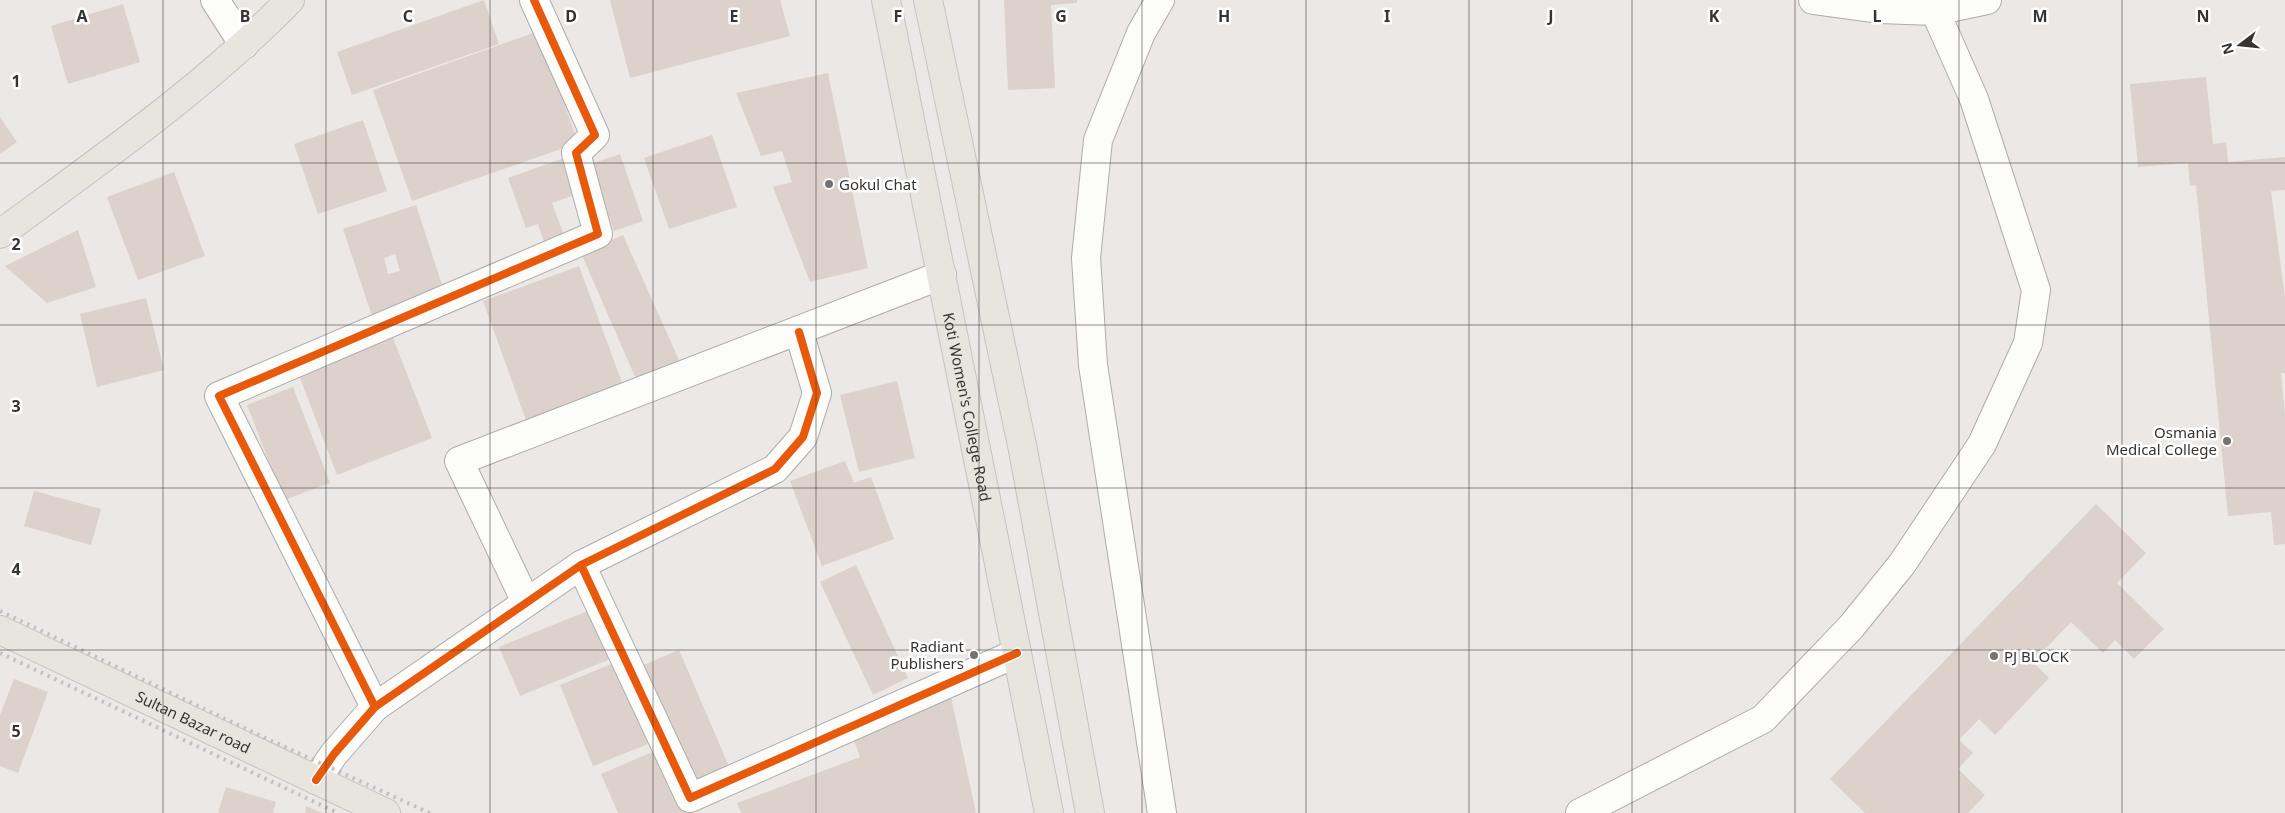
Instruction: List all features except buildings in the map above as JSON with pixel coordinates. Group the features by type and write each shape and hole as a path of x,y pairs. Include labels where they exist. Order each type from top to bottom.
{"main road":[{"path":"0,234 127,141 244,45 290,0"},
{"name":"Koti Women's College Road","path":"886,0 1049,813"},
{"path":"928,0 1023,450 1090,813"},
{"name":"Sultan Bazar road","path":"0,630 386,813"}],"street":[{"path":"215,0 244,45"},
{"path":"375,707 220,396 598,234 576,153 595,135 534,0"},
{"path":"1160,0 1141,33 1098,140 1086,258 1093,366 1162,813"},
{"path":"1813,0 1879,9 1935,6 1987,0"},
{"path":"1580,813 1763,719 1851,627 1902,564 1982,444 2028,343 2036,290 1974,99 1935,6"},
{"path":"526,602 459,461 942,275"},
{"path":"316,780 334,754 375,707 526,602 581,565 775,469 803,437 817,393 798,332"},
{"path":"581,565 690,798 1017,653"}],"railway":[{"path":"0,611 263,737 430,813"},
{"path":"0,653 338,813"}],"cycle path":[{"path":"375,707 219,396 598,234 576,153 595,135 534,0"},
{"path":"581,565 775,469 803,437 817,393 799,332"},
{"path":"316,780 334,754 375,707 581,565 690,798 1017,653"}],"place":[{"name":"Gokul Chat","path":"829,184"},
{"name":"Osmania Medical College","path":"2227,441"},
{"name":"Radiant Publishers","path":"974,655"},
{"name":"PJ BLOCK","path":"1994,656"}]}
